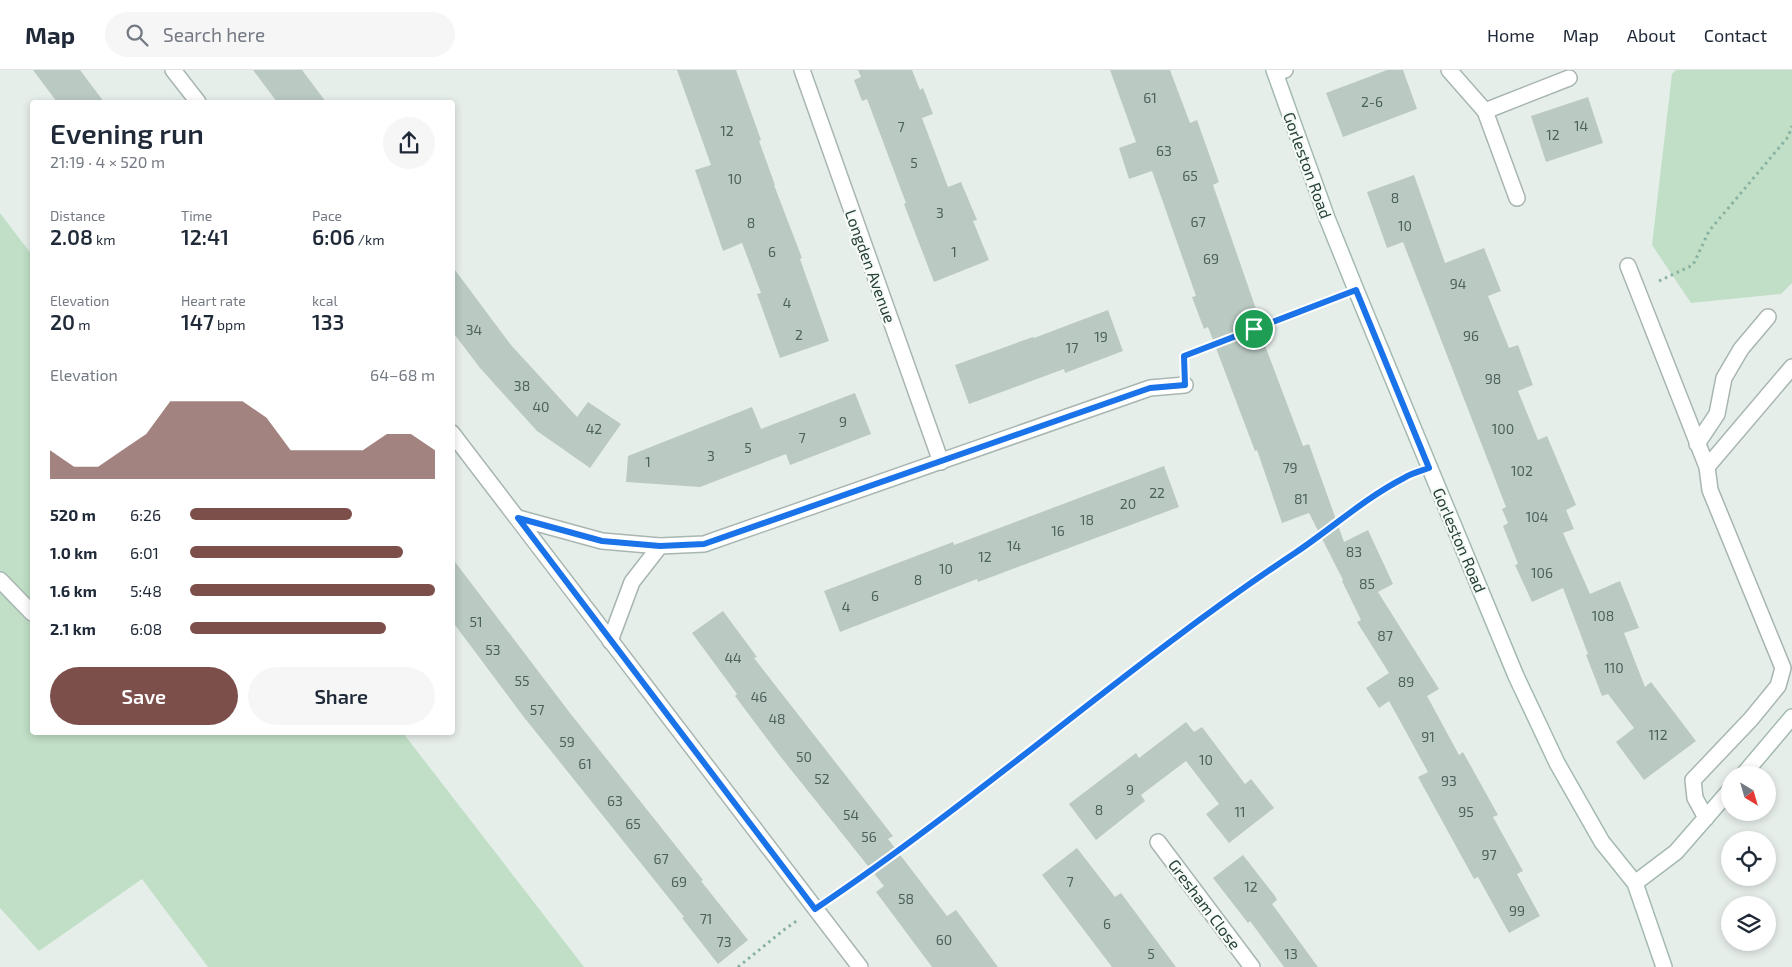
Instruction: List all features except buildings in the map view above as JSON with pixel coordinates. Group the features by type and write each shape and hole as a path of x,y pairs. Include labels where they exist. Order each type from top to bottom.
{"street":[{"path":"174,70 196,100"},
{"name":"Longden Avenue","path":"802,70 940,462"},
{"path":"1449,70 1485,111 1516,198"},
{"name":"Gorleston Road","path":"1278,71 1327,218 1516,676 1557,763 1602,842 1635,884 1664,967"},
{"path":"1485,111 1569,78"},
{"path":"1628,266 1707,467 1710,490 1783,668 1778,686 1751,719 1693,780 1695,798 1706,818"},
{"path":"1697,444 1717,414 1724,378 1741,349 1768,316"},
{"path":"1707,467 1792,367"},
{"path":"518,518 602,541 660,546 704,544 1150,388 1185,385"},
{"path":"455,437 860,967"},
{"path":"610,641 632,582 660,546"},
{"path":"0,580 30,611"},
{"path":"1750,766 1792,717"},
{"path":"1635,884 1676,852 1721,800"},
{"name":"Gresham Close","path":"1158,842 1252,967"}],"path":[{"path":"1638,291 1692,265 1710,231 1790,137 1792,126"},
{"path":"1185,385 1184,356 1356,290"},
{"path":"738,967 785,929 958,806 1174,638 1247,585 1372,498 1405,477 1429,468"}],"green space":[{"path":"1676,70 1792,70 1792,283 1781,294 1691,303 1652,245 1672,74"},
{"path":"0,213 30,252 30,735 405,735 584,967 208,967 142,879 39,951 0,908"}],"route":[{"path":"1356,290 1429,468 1405,477 1372,498 1247,585 1174,638 958,806 844,890 815,909 518,518 602,541 660,546 704,544 1150,388 1185,385 1184,356 1254,329 1356,290"}]}
